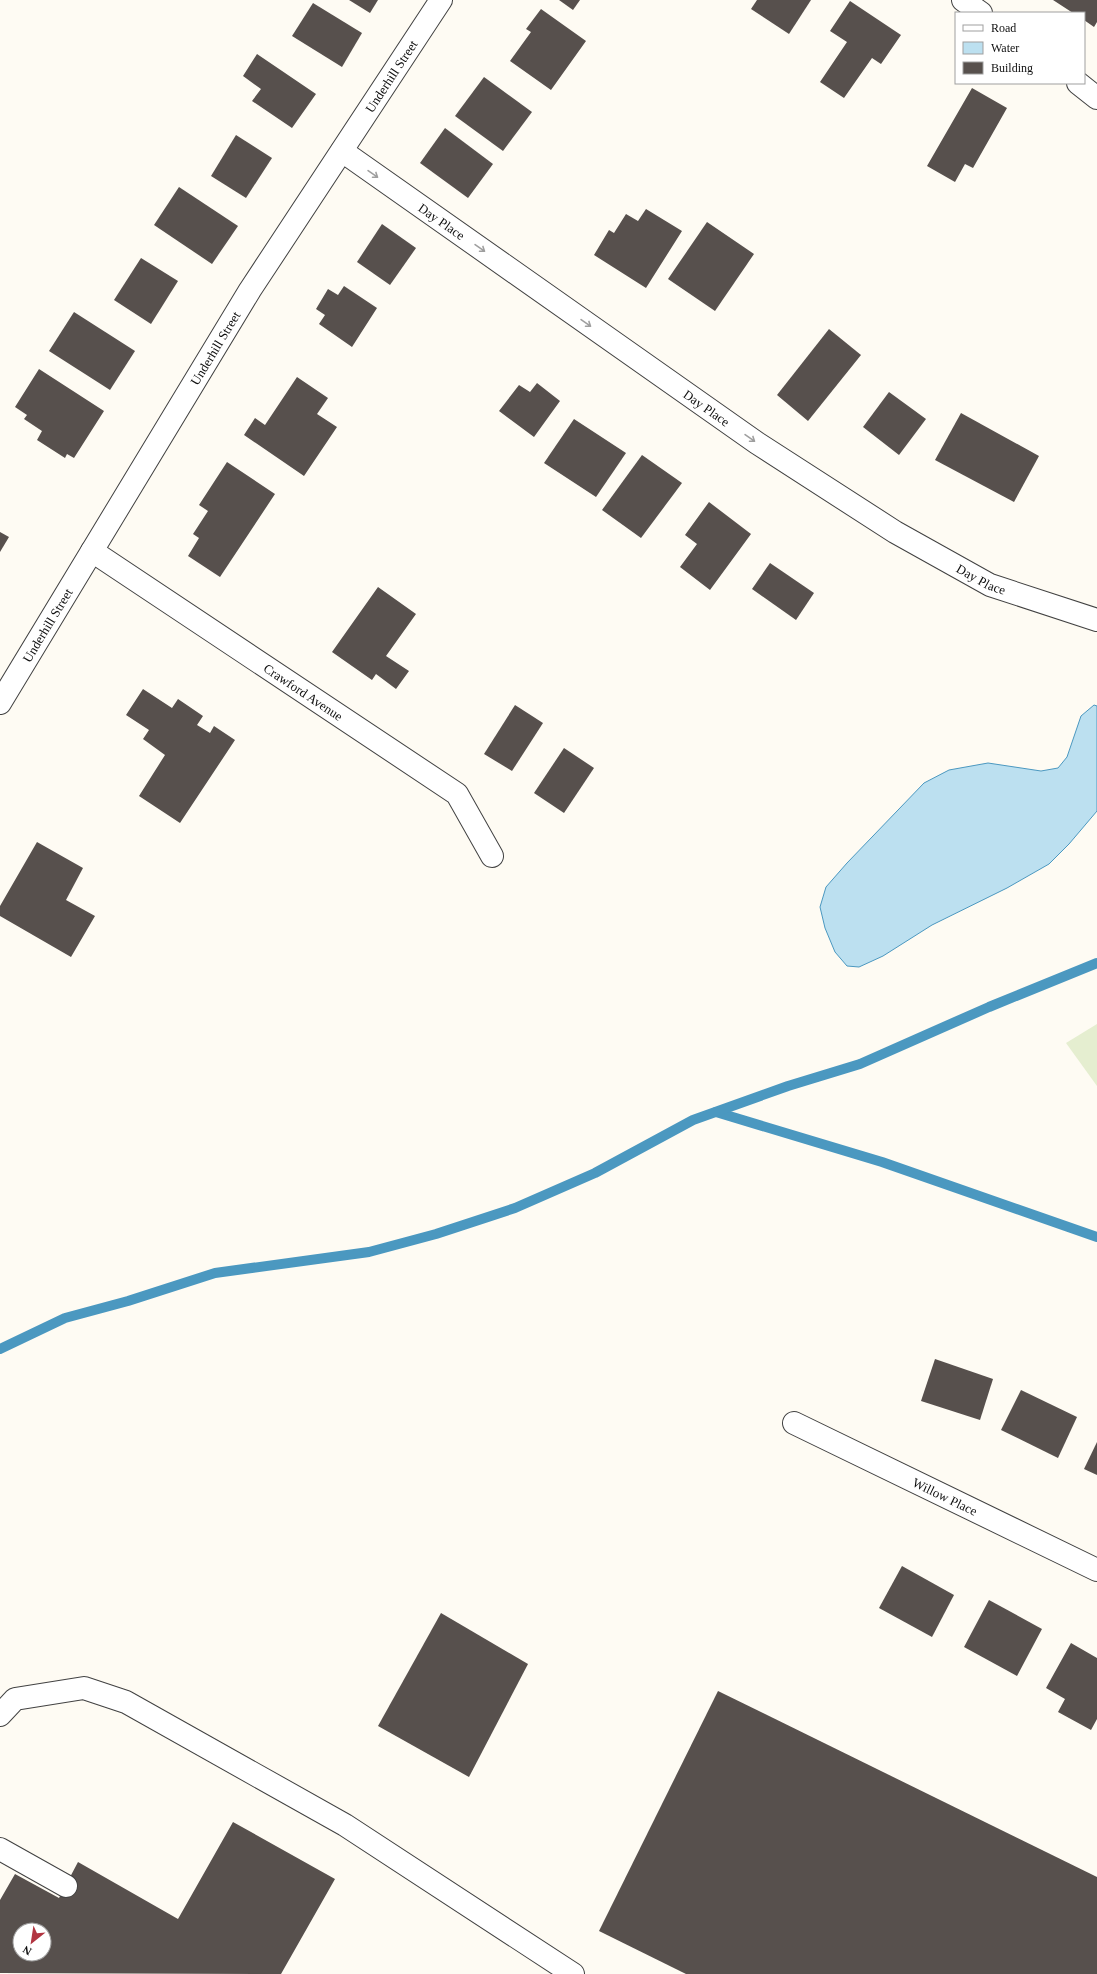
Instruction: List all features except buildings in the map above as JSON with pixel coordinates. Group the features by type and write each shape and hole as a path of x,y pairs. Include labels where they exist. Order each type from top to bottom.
{"street":[{"name":"Underhill Street","path":"0,703 250,290 441,0"},
{"path":"963,0 980,12"},
{"path":"1079,84 1097,98"},
{"name":"Day Place","path":"342,151 757,443 895,532 990,585 1097,620"},
{"name":"Crawford Avenue","path":"92,551 457,794 492,856"},
{"name":"Willow Place","path":"794,1423 1097,1570"},
{"path":"0,1715 15,1699 84,1688 126,1702 345,1825 572,1974"},
{"path":"0,1849 66,1886"}],"green space":[{"path":"1097,1024 1097,1086 1066,1043"}],"water":[{"path":"1094,705 1097,706 1097,811 1069,844 1049,864 1007,888 932,925 883,956 859,967 847,966 835,952 825,928 820,907 826,887 847,863 924,783 949,770 988,763 1041,771 1058,768 1067,757 1081,716"}],"waterway":[{"path":"0,1349 65,1318 128,1301 215,1273 369,1252 436,1234 515,1208 595,1173 693,1120 788,1086 860,1064 989,1007 1097,963"},
{"path":"716,1112 882,1162 1097,1237"}]}
